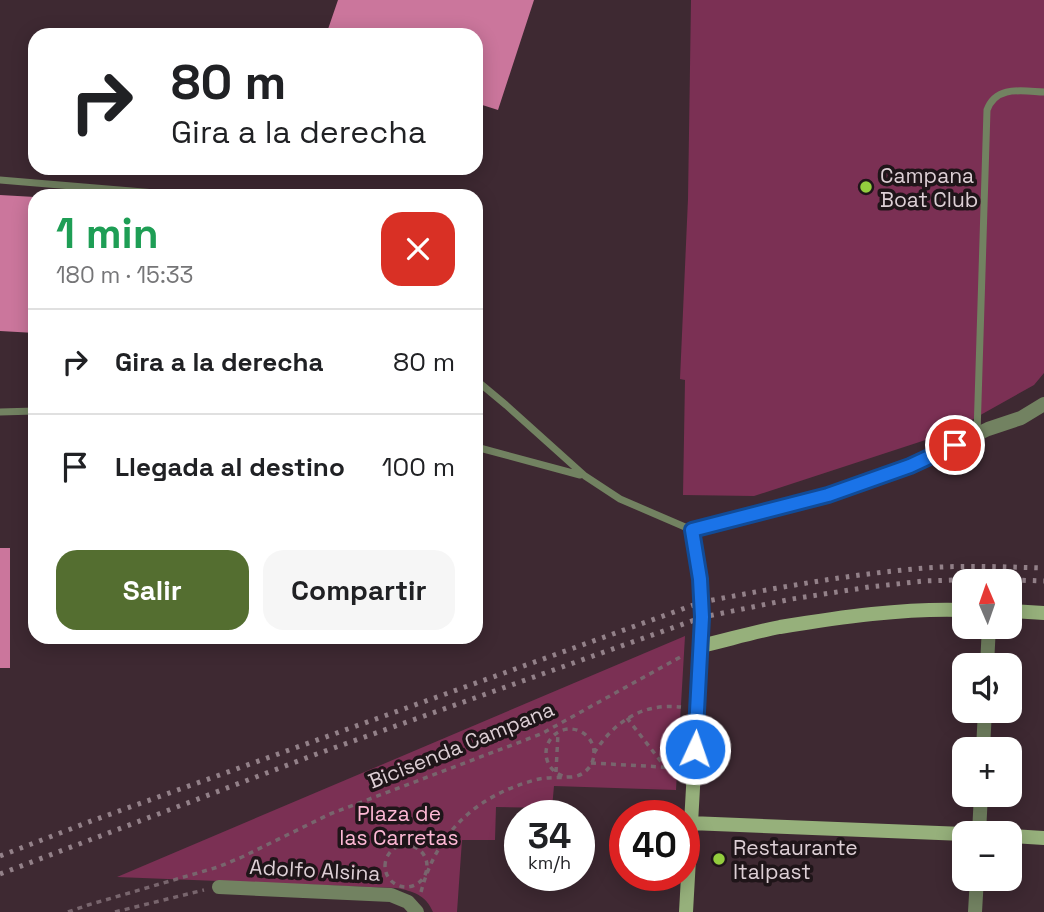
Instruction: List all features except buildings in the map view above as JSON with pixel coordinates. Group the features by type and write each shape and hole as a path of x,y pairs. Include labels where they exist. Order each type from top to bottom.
{"street":[{"path":"692,800 702,617 700,579 692,530 828,495 910,466 977,434 1021,418 1044,404"},
{"path":"701,646 778,627 855,616 952,610"},
{"path":"1022,612 1044,613"},
{"path":"700,823 952,834"},
{"path":"1022,837 1044,838"},
{"name":"Adolfo Alsina","path":"219,887 391,895 413,908"},
{"path":"686,912 687,891"},
{"path":"975,912 976,891"}],"lane":[{"path":"977,434 987,110 989,102 1006,91 1044,92"},
{"path":"0,180 107,189"},
{"path":"483,386 585,476 620,499 692,530"},
{"path":"0,412 28,411"},
{"path":"1021,418 1044,414"},
{"path":"483,449 585,476"}],"path":[{"name":"Bicisenda Campana","path":"68,912 218,867 330,814 541,734 701,646"},
{"path":"593,755 601,743 627,718 640,711 669,706 697,709"},
{"path":"627,718 666,768"},
{"path":"413,908 439,847 454,826 468,813 488,799 537,779 568,777 576,776 583,772 591,763 592,743 587,736 573,729 558,732 551,738 546,751 549,766 568,777"},
{"path":"556,772 558,732"},
{"path":"591,763 694,769"},
{"path":"414,845 427,860 426,874 422,880 410,887 396,885 386,874 385,860 394,848 414,845"},
{"path":"114,912 219,887"}],"green space":[{"name":"Campana Boat Club","path":"691,0 1044,0 1044,373 1034,385 950,432 754,496 683,495 685,380 680,379 688,199"},
{"name":"Plaza de las Carretas","path":"685,636 676,790 554,786 553,800 504,800 504,807 496,807 495,840 462,840 457,912 433,912 427,902 418,895 396,888 117,877"}],"railway":[{"path":"0,856 702,602 813,582 925,568 1044,568"},
{"path":"0,874 314,755 703,617 792,599 924,581 1044,581"}],"place":[{"name":"Campana Boat Club","path":"866,187"},
{"name":"Restaurante Italpast","path":"719,859"}],"route":[{"path":"695,749 702,617 700,579 692,530 828,495 910,466 955,445"}]}
